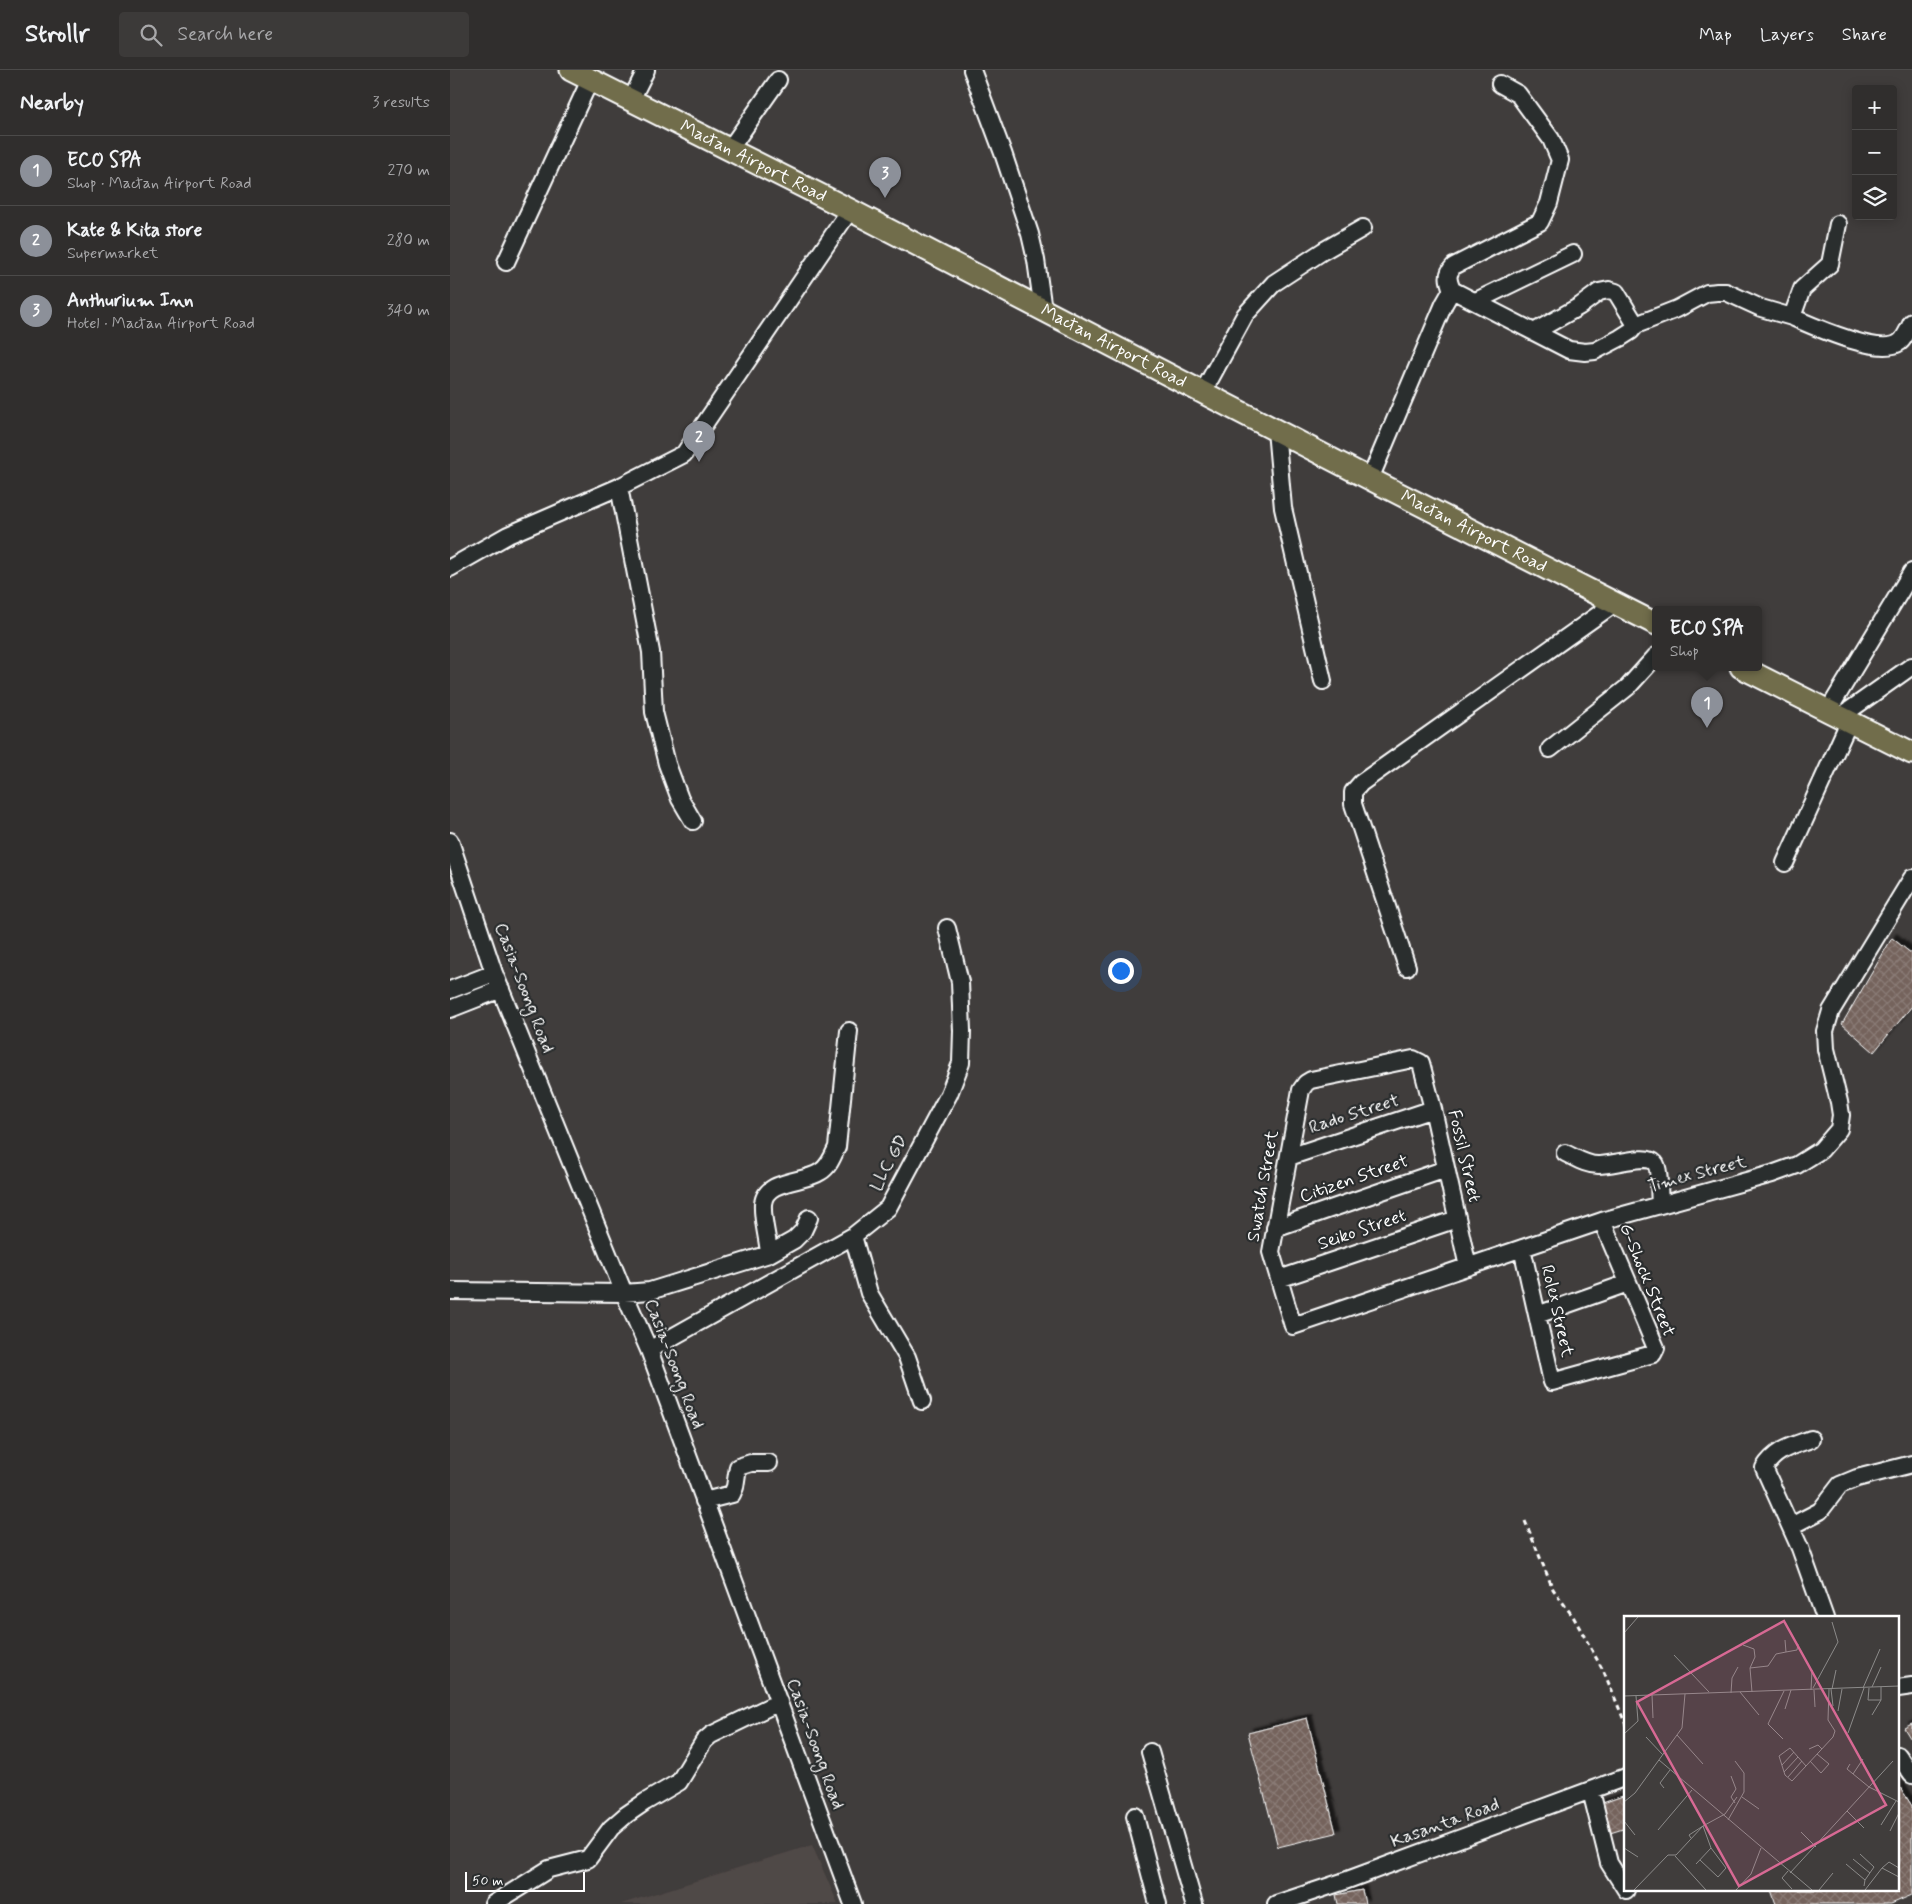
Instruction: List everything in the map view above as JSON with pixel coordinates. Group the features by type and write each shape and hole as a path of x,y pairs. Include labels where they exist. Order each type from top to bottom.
{"main road":[{"name":"Mactan Airport Road","path":"571,70 850,210 1370,479 1652,622"},
{"path":"1749,671 1912,754"}],"street":[{"path":"631,100 646,70"},
{"path":"972,70 1004,153 1030,234 1036,260 1043,310"},
{"path":"506,262 578,102 590,80"},
{"path":"730,150 778,80"},
{"path":"1500,84 1518,94 1551,138 1560,160 1550,203 1540,222 1454,266 1448,274 1452,290 1569,350 1585,352 1596,351 1620,338 1631,331 1636,324 1677,309 1707,293 1717,292 1726,292 1761,308 1792,317 1852,341 1886,348 1900,342 1912,322"},
{"path":"450,568 508,535 619,487 684,454 850,210"},
{"path":"1792,317 1802,289 1830,264 1838,224"},
{"path":"1203,392 1245,314 1274,283 1363,228"},
{"path":"1476,301 1573,254"},
{"path":"1370,479 1444,304 1452,290"},
{"path":"1534,332 1580,306 1599,292 1609,290 1616,292 1636,324"},
{"path":"1276,430 1283,508 1324,682"},
{"path":"619,487 651,652 654,712 680,799 693,821"},
{"path":"1785,863 1839,716 1912,572"},
{"path":"1407,967 1353,804 1353,792 1368,778 1615,603"},
{"path":"1550,749 1628,687 1652,660"},
{"path":"1839,716 1912,666"},
{"name":"Casia-Soong Road","path":"450,841 494,973 649,1350 853,1904"},
{"name":"Timex Street","path":"1293,1326 1602,1221 1772,1174 1796,1165 1821,1150 1839,1129 1841,1115 1826,1049 1825,1031 1831,1011 1912,878"},
{"name":"LLC GD","path":"649,1350 853,1236 888,1208 949,1094 960,1063 962,1032 960,982 947,928"},
{"path":"450,990 494,973"},
{"path":"450,1009 501,989"},
{"path":"770,1254 763,1203 766,1195 772,1188 820,1172 830,1161 836,1147 849,1031"},
{"name":"Swatch Street","path":"1293,1326 1271,1252 1301,1090 1311,1080 1413,1059"},
{"name":"Fossil Street","path":"1413,1059 1421,1064 1433,1109 1468,1267"},
{"name":"Rado Street","path":"1288,1157 1433,1109"},
{"path":"1565,1154 1579,1161 1599,1165 1644,1159 1655,1162 1657,1166 1660,1205"},
{"name":"Citizen Street","path":"1275,1228 1446,1169"},
{"path":"450,1291 624,1293 650,1291 770,1254 794,1240 803,1231 809,1218"},
{"name":"Seiko Street","path":"1279,1278 1457,1218"},
{"name":"G-Shock Street","path":"1552,1382 1653,1354 1656,1348 1602,1221"},
{"path":"853,1236 869,1292 907,1357 922,1401"},
{"name":"Rolex Street","path":"1522,1248 1552,1382"},
{"path":"1537,1315 1628,1283"},
{"path":"1811,1439 1785,1449 1771,1457 1764,1468 1791,1526 1824,1616"},
{"path":"704,1501 732,1494 738,1467 751,1463 769,1463"},
{"path":"1791,1526 1820,1511 1840,1485 1857,1478 1912,1464"},
{"path":"493,1904 550,1869 588,1859 611,1828 645,1802 678,1782 704,1741 710,1735 778,1702"},
{"path":"1150,1752 1194,1904"},
{"path":"1900,1758 1912,1776"},
{"name":"Kasanta Road","path":"1276,1904 1342,1882 1624,1778"},
{"path":"1591,1791 1610,1863 1624,1887"},
{"path":"1134,1816 1158,1904"},
{"path":"1627,1892 1631,1904"}],"path":[{"path":"1525,1521 1553,1589 1574,1618 1599,1665 1624,1721"}],"shaded area":[{"path":"812,1845 838,1904 621,1904"}],"building":[{"path":"1892,938 1912,954 1912,1006 1874,1052 1842,1024"},
{"path":"1307,1718 1336,1833 1278,1847 1248,1733"},
{"path":"1912,1724 1912,1741 1904,1728"},
{"path":"1900,1787 1912,1806 1912,1895 1891,1904 1776,1904 1772,1892 1900,1892"},
{"path":"1624,1796 1624,1829 1607,1834 1597,1805"},
{"path":"1362,1890 1365,1904 1338,1904 1336,1895"}],"place":[{"name":"Anthurium Inn","path":"885,198"},
{"name":"Kate & Kita store","path":"699,462"},
{"name":"ECO SPA","path":"1707,728"}]}
